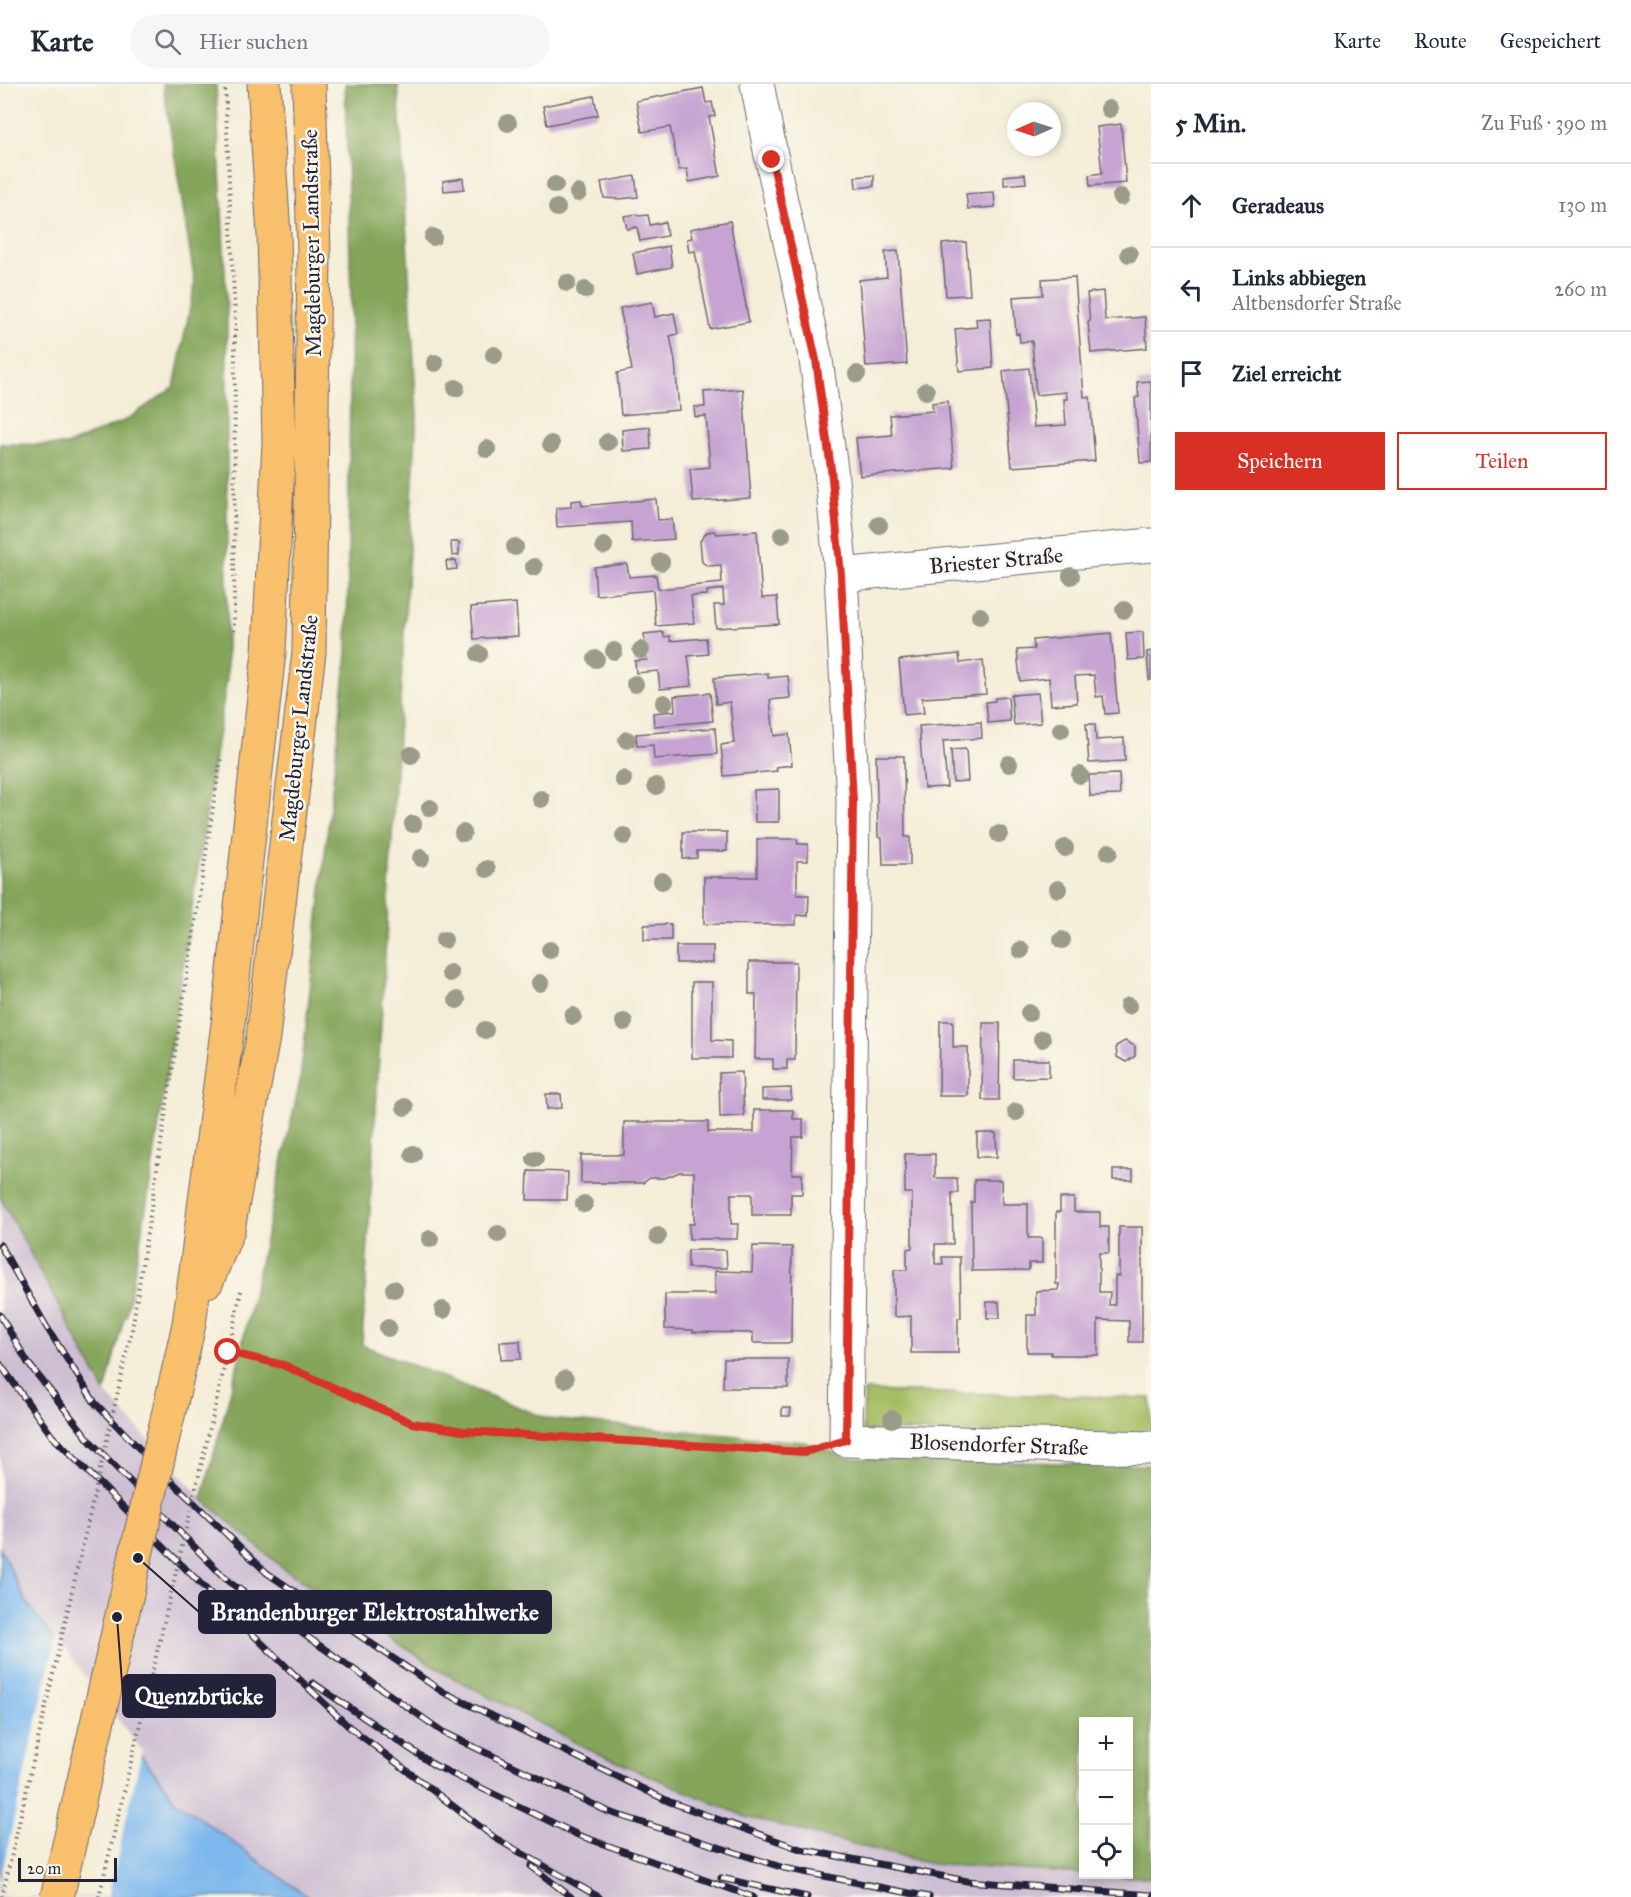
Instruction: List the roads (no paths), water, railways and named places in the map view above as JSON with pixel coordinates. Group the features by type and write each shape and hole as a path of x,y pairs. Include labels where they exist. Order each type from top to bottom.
{"main road":[{"name":"Magdeburger Landstraße","path":"57,1897 187,1333 229,1016 269,652 279,442 274,235 264,84"},
{"name":"Magdeburger Landstraße","path":"187,1333 228,1229 261,1048 309,652 314,253 309,84"}],"street":[{"path":"757,84 816,360 831,469 841,575"},
{"name":"Briester Straße","path":"841,575 1151,545"},
{"name":"Blosendorfer Straße","path":"841,575 853,801 846,1440 1151,1448"}],"water":[{"path":"0,1547 25,1600 175,1800 308,1897 0,1897"}],"railway":[{"path":"0,1245 46,1326 95,1403 163,1473 267,1573 443,1692 670,1802 800,1849 967,1881 1151,1895"},
{"path":"0,1315 28,1363 91,1442 229,1582 443,1732 609,1812 784,1868 929,1897"},
{"path":"0,1364 52,1436 347,1725 495,1838 599,1897"},
{"path":"313,1683 434,1765 578,1835 753,1897"},
{"path":"531,1866 571,1897"},
{"path":"721,1878 807,1897"}],"place":[{"name":"Brandenburger Elektrostahlwerke","path":"138,1558"},
{"name":"Quenzbrücke","path":"117,1617"}]}
